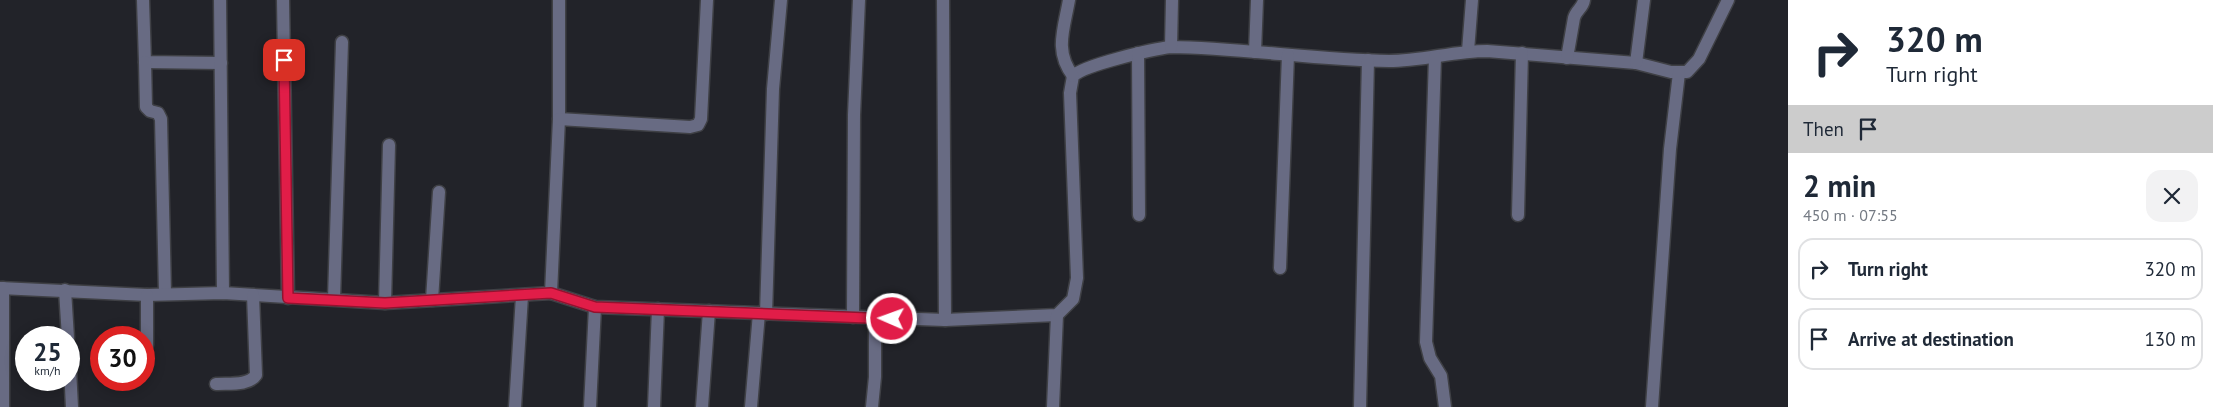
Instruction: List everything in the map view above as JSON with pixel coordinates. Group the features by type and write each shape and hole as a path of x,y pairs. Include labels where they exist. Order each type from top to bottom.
{"street":[{"path":"143,0 146,107 150,111 158,113 161,119 164,293"},
{"path":"220,0 223,293"},
{"path":"283,0 288,298"},
{"path":"551,293 558,119 559,0"},
{"path":"558,119 698,126 701,120 707,0"},
{"path":"751,407 763,314 773,89 781,0"},
{"path":"853,317 854,115 859,0"},
{"path":"943,0 945,320"},
{"path":"1069,0 1061,53 1067,68 1073,76"},
{"path":"1171,46 1172,0"},
{"path":"1255,52 1257,0"},
{"path":"1468,51 1472,0"},
{"path":"1567,58 1575,14 1581,8 1584,0"},
{"path":"1636,63 1644,0"},
{"path":"2,406 1,288 147,295 164,293 223,293 385,303 551,293 595,307 945,320 1057,314 1073,299 1076,284 1070,93 1073,76 1082,70 1138,53 1171,46 1404,61 1468,51 1522,53 1636,63 1679,73 1686,72 1699,59 1728,0"},
{"path":"334,299 342,42"},
{"path":"1138,53 1139,215"},
{"path":"1518,215 1522,53"},
{"path":"1280,268 1288,55"},
{"path":"1434,57 1426,342 1430,358 1441,376 1445,407"},
{"path":"1360,407 1368,60"},
{"path":"144,62 221,63"},
{"path":"1652,407 1670,149 1679,73"},
{"path":"385,303 389,145"},
{"path":"432,300 439,192"},
{"path":"65,290 67,326"},
{"path":"147,295 147,326"},
{"path":"216,384 248,382 253,380 256,375 253,295"},
{"path":"514,407 522,296"},
{"path":"590,407 595,307"},
{"path":"654,407 658,309"},
{"path":"702,407 709,311"},
{"path":"1053,407 1057,314"},
{"path":"872,407 875,377 874,318"},
{"path":"71,391 72,407"}],"route":[{"path":"284,60 288,298 385,303 551,293 595,307 892,319"}]}
